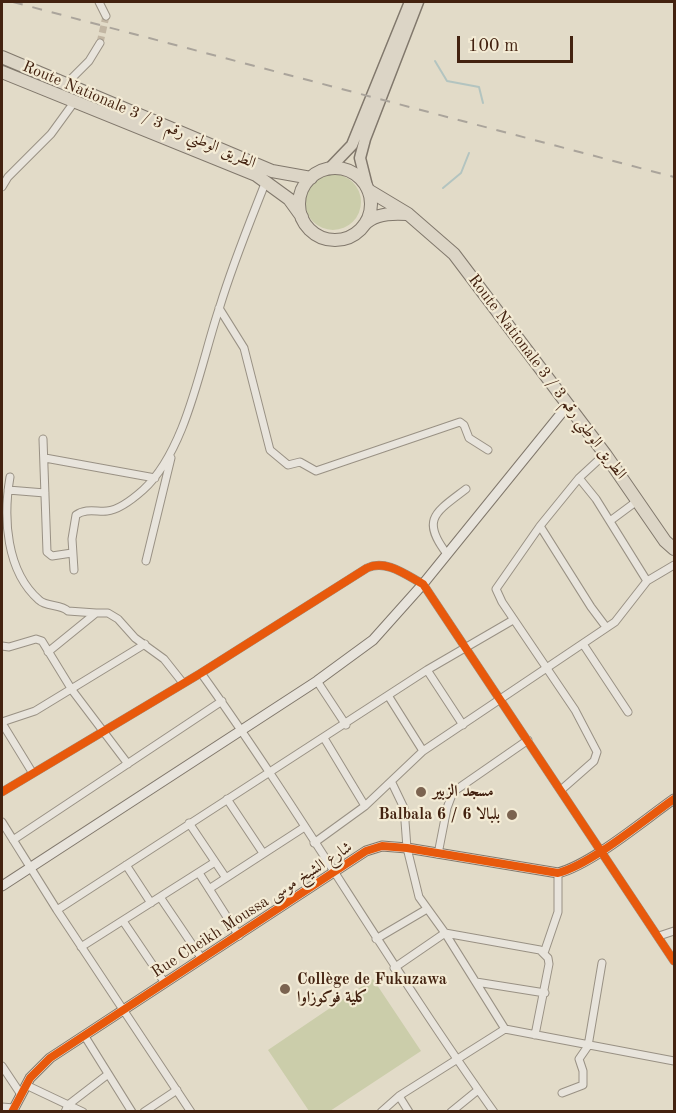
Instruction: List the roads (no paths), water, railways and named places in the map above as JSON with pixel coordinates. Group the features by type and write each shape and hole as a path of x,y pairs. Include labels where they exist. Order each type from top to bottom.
{"highway":[{"name":"Route Nationale 3 / الطريق الوطني رقم 3","path":"2,57 272,171 311,178"},
{"name":"Route Nationale 3 / الطريق الوطني رقم 3","path":"2,72 266,181 289,200 302,217"},
{"path":"329,169 351,172 367,188 408,214 384,215 369,220 354,234 343,239 330,239 313,232 302,217 300,200 311,178 329,169"},
{"path":"364,226 371,205 367,188"},
{"name":"Route Nationale 3 / الطريق الوطني رقم 3","path":"408,214 454,254 605,454 665,541 675,549"}],"main road":[{"path":"329,169 352,145 410,2"},
{"path":"367,188 360,158 365,139 418,2"}],"street":[{"path":"99,2 106,16"},
{"path":"66,84 89,61 100,43"},
{"path":"2,187 8,177 51,134 75,101"},
{"path":"146,561 171,453 196,386 219,308 266,181"},
{"path":"219,308 244,348 270,450 288,465 300,462 316,471 385,450 460,422 464,425 469,438 488,450"},
{"path":"2,884 317,681 374,640 423,584 568,405"},
{"path":"43,439 47,554 52,556 72,553"},
{"path":"74,570 72,526 76,515 85,511 115,509 142,491 155,478 171,453"},
{"path":"561,790 594,761 597,752 575,710 545,669 499,597 497,584 579,478 605,454"},
{"path":"45,458 155,478"},
{"path":"10,477 9,537 20,580 40,602 65,608 68,611 115,616 135,638 169,663 183,683"},
{"path":"579,478 610,521 647,581"},
{"path":"447,554 433,534 433,524 438,513 466,489"},
{"path":"8,490 45,493"},
{"path":"610,521 638,501"},
{"path":"540,526 606,627"},
{"path":"314,843 365,806 392,783 423,751 583,644 619,617 647,581 675,564"},
{"path":"2,792 201,673 373,565 392,568 423,584 675,960"},
{"path":"48,652 96,614"},
{"path":"57,910 268,772 346,725 427,670 513,620"},
{"path":"2,646 4,644 9,647 36,639 42,641 72,690 128,764"},
{"path":"33,772 2,722 35,711 145,644"},
{"path":"583,644 628,712"},
{"path":"427,670 463,725"},
{"path":"201,673 241,730 394,968 494,1112"},
{"path":"317,681 346,725"},
{"path":"389,697 423,751"},
{"path":"13,840 222,701"},
{"path":"324,738 365,806"},
{"path":"438,854 447,808 453,792 528,740"},
{"path":"392,783 404,808 406,848 416,891 505,1029"},
{"path":"227,799 263,853"},
{"path":"544,953 558,912 558,873 572,868 675,799"},
{"path":"2,822 81,947 191,1112"},
{"path":"189,824 226,878"},
{"path":"209,889 303,828"},
{"name":"Rue Cheikh Moussa شارع الشيخ موسى","path":"13,1110 23,1089 50,1058 375,848 406,848 558,873"},
{"path":"81,947 215,862"},
{"path":"126,864 151,903"},
{"path":"199,873 239,936"},
{"path":"160,897 202,959"},
{"path":"376,939 427,909"},
{"path":"123,921 165,983"},
{"path":"659,936 675,931"},
{"path":"394,968 445,933 534,947 544,953 549,964 536,1035"},
{"path":"562,1093 583,1085 583,1071 579,1059 588,1046 602,963"},
{"path":"476,982 544,993"},
{"path":"381,1112 399,1096 505,1029 675,1061"},
{"path":"84,1035 132,1112"},
{"path":"2,1066 23,1089 67,1108 83,1112"},
{"path":"67,1108 107,1075"},
{"path":"144,1112 177,1090"},
{"path":"451,1112 478,1090"},
{"path":"399,1096 409,1112"},
{"path":"2,1107 13,1110"}],"waterway":[{"path":"435,61 447,81 479,87 483,103"},
{"path":"443,188 461,173 469,153"}],"tunnel":[{"path":"100,43 106,16"}],"railway":[{"path":"13,2 674,177"}],"place":[{"name":"مسجد الزبير","path":"421,792"},
{"name":"Balbala 6 / بلبالا 6","path":"512,815"},
{"name":"Collège de Fukuzawa كلية فوكوزاوا","path":"285,989"}]}
